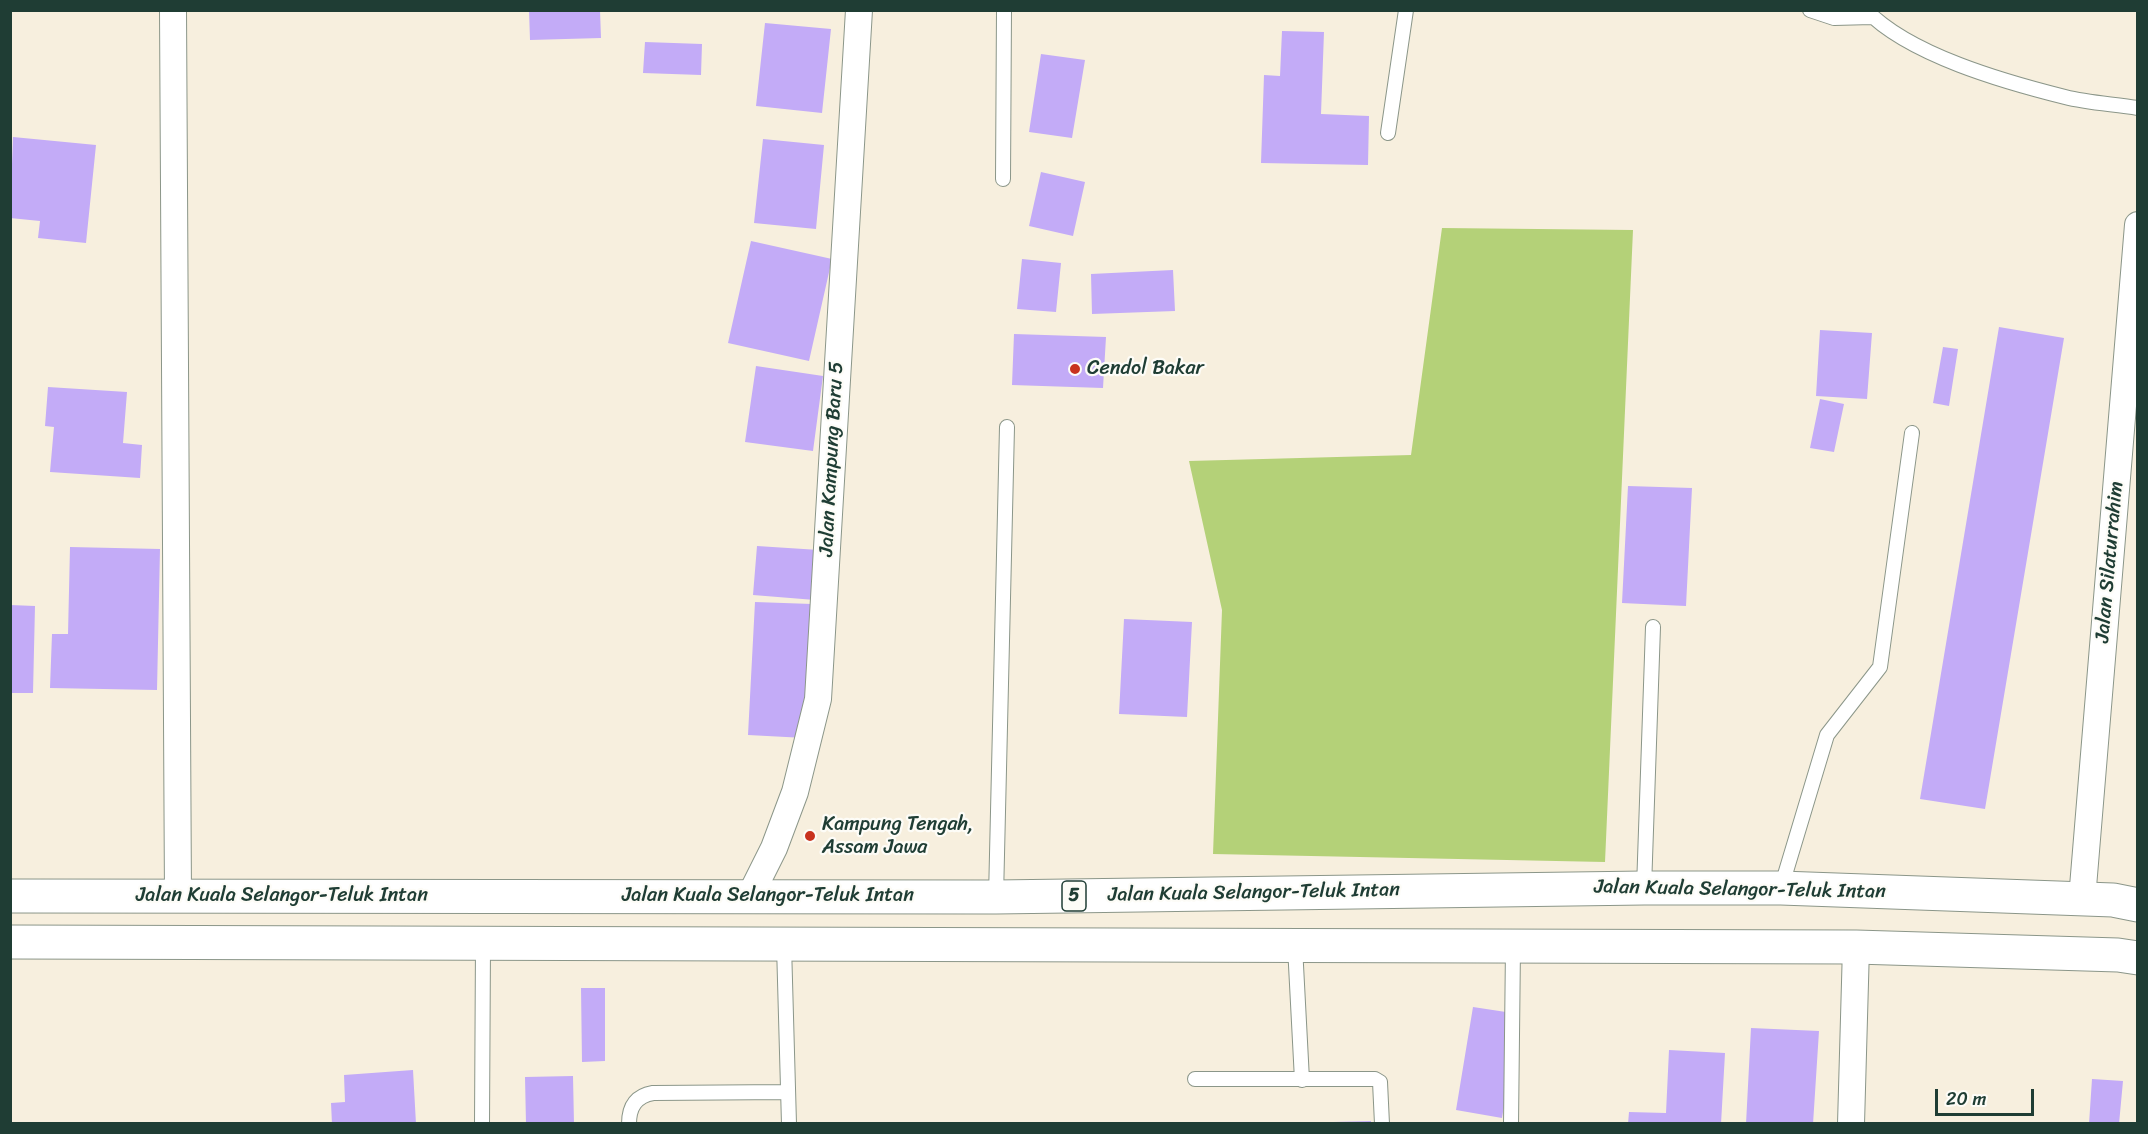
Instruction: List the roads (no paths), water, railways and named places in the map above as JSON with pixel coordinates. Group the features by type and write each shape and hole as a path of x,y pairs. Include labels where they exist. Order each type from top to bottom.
{"highway":[{"name":"Jalan Kuala Selangor-Teluk Intan","path":"10,896 996,897 1781,888 2082,899 2138,905"},
{"path":"10,942 1856,947 2106,954 2138,958"}],"street":[{"path":"173,10 178,896"},
{"name":"Jalan Kampung Baru 5","path":"750,896 774,848 795,792 818,699 859,10"},
{"name":"Jalan Silaturrahim","path":"2082,899 2138,225"},
{"path":"1851,1124 1856,947"}],"lane":[{"path":"1003,179 1004,10"},
{"path":"1388,133 1406,10"},
{"path":"1810,10 1834,18 1869,14 1881,26 1932,54 1982,72 2067,98 2138,108"},
{"path":"996,897 1007,427"},
{"path":"1781,888 1827,735 1880,667 1912,433"},
{"path":"1644,888 1653,627"},
{"path":"482,1124 483,944"},
{"path":"784,945 789,1124"},
{"path":"1295,946 1302,1080"},
{"path":"1511,1124 1513,947"},
{"path":"1195,1079 1375,1079 1380,1082 1382,1124"},
{"path":"629,1124 630,1108 636,1100 653,1093 788,1092"}],"place":[{"name":"Cendol Bakar","path":"1075,369"},
{"name":"Kampung Tengah, Assam Jawa","path":"810,836"}]}
